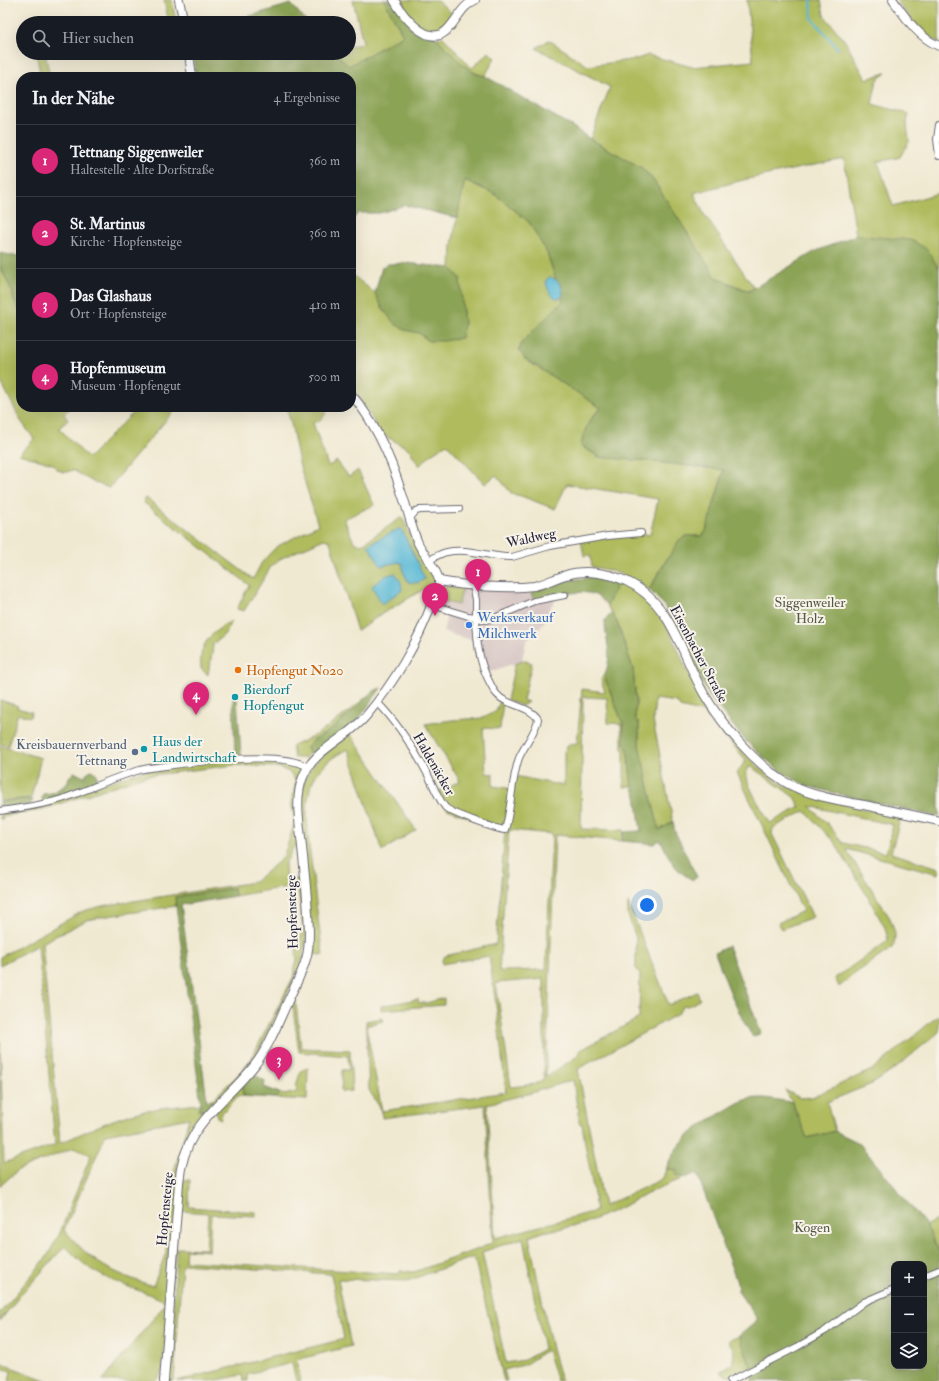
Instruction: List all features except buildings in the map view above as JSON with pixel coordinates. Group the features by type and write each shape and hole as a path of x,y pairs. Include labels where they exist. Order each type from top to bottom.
{"street":[{"path":"179,0 182,16"},
{"path":"394,0 405,17 414,26 424,33 433,35 444,32 466,5 475,0"},
{"path":"893,0 914,28 928,40 939,46"},
{"path":"190,60 191,72"},
{"path":"939,125 937,140 939,156"},
{"path":"356,400 382,443 396,475 416,539 437,574 439,581"},
{"path":"410,518 416,510 459,509"},
{"name":"Waldweg","path":"428,561 448,551 467,551 512,557 550,546 608,536 641,533"},
{"name":"Eisenbacher Straße","path":"439,581 473,585 535,586 566,574 590,572 609,575 626,581 650,596 661,609 674,631 693,674 715,711 743,746 775,775 796,787 817,795 939,821"},
{"name":"Hopfensteige","path":"164,1381 179,1177 185,1152 192,1138 206,1117 244,1077 261,1056 277,1026 306,958 309,944 309,932 298,801 303,778 308,767 315,758 360,724 377,702 415,644 432,605 439,586 439,581"},
{"path":"473,585 476,600 476,616"},
{"path":"432,605 468,616 476,616 484,620 492,619 534,601 565,594"},
{"name":"Haldenäcker","path":"377,702 399,728 424,767 445,807 495,828 505,830 508,820 516,768 519,758 538,719 535,715 504,701 496,695 486,677 479,658 476,616"},
{"path":"0,811 38,805 65,798 134,772 153,768 196,762 257,759 294,762 308,767"},
{"path":"927,1275 939,1270"},
{"path":"730,1381 798,1347 825,1331 864,1302 891,1290"}],"shaded area":[{"path":"441,585 530,589 554,596 555,602 551,606 548,615 539,630 526,641 522,660 515,664 484,674 475,641 443,632 448,610 434,606"}],"green space":[{"path":"164,0 172,0 175,16 167,16"},
{"path":"353,0 384,0 403,35 349,66 343,60 356,60 356,45 363,43"},
{"name":"Siggenweiler Holz","path":"384,0 397,0 409,19 437,38 462,64 476,74 485,76 573,127 590,139 642,168 654,181 716,277 735,286 749,291 814,252 856,235 911,240 927,249 939,269 939,817 807,786 783,773 763,757 744,739 709,696 664,605 649,590 679,540 686,536 702,536 706,531 724,470 599,457 581,445 588,425 601,408 525,359 519,350 522,342 563,301 547,253 529,222 495,194 465,180 457,218 405,205 380,213 358,213 356,216 356,72 195,72 194,60 343,60 349,66 403,35"},
{"path":"397,0 437,0 455,16 443,29 433,33 417,26"},
{"path":"747,0 821,0 824,15 845,41 866,79 886,73 877,80 872,104 909,114 907,122 909,142 900,157 878,162 893,206 939,193 939,269 927,249 856,235 844,159 743,180 694,193 704,214 754,288 749,291 715,277 654,181 642,168 590,139 610,87 536,48 549,40 588,66 637,59 648,55 692,67 753,61"},
{"path":"896,0 939,0 939,43 923,34"},
{"path":"291,4 302,16 250,16"},
{"path":"443,37 472,68 489,52 495,58 485,76 471,70 453,56 437,38"},
{"path":"37,60 46,60 49,72 40,72"},
{"path":"464,180 495,194 529,222 547,253 563,301 522,342 519,350 525,359 601,408 593,416 588,425 581,446 599,457 724,470 706,531 702,536 686,536 666,560 649,590 636,581 622,575 608,570 592,567 590,555 584,556 581,540 641,533 650,535 658,499 567,484 555,509 512,494 496,475 485,484 447,444 434,452 419,466 409,449 385,436 382,437 368,411 356,395 356,278 375,293 382,307 394,323 405,330 419,333 429,341 464,325 460,278 451,268 452,245"},
{"path":"0,253 16,256 16,304 12,291 0,266"},
{"path":"406,263 451,268 460,278 464,325 461,338 444,341 429,341 419,333 405,330 394,323 382,307 375,293 382,267 388,264"},
{"path":"0,266 12,291 16,304 16,411 0,380"},
{"path":"16,412 66,412 64,414 68,420 59,428 88,458 134,412 173,412 109,488 93,482 73,470 63,472 58,470 53,464 19,454 34,439"},
{"path":"288,412 326,412 321,420 313,423 328,466 337,461 349,477 358,470 374,505 344,519 354,542 361,545 402,517 425,567 438,581 380,615 357,631 330,541 324,539 282,558 272,565 244,611 237,609 249,585 143,502 146,498 253,579 262,562 276,547 318,525 299,463","holes":["401,529 408,582 403,564 398,562 381,566"]},
{"path":"593,577 618,582 607,606 597,596 581,592 548,597 534,601 530,589 539,589 564,581"},
{"path":"618,582 636,591 650,603 670,632 692,681 701,697 719,721 759,768 773,779 790,788 830,800 903,817 900,819 891,853 939,868 939,874 846,849 890,918 894,929 895,940 892,948 853,975 839,987 835,978 888,940 885,928 868,897 834,842 805,811 773,828 772,834 813,917 781,929 778,923 803,911 737,773 746,760 704,713 680,707 677,702 655,699 653,720 673,822 659,830 639,745 639,723 635,719 636,702 633,669 617,622 607,606","holes":["750,766 794,797 800,807 770,823 748,783 747,771","809,806 893,825 886,853 843,843 828,824"]},
{"path":"450,586 463,588 458,605 438,599 441,588"},
{"path":"612,613 617,622 633,669 636,702 635,718 639,723 639,745 659,830 673,822 675,832 697,877 693,880 676,868 660,840 654,844 622,841 624,832 641,831 636,796 632,786 627,748 624,744 623,724 604,676 609,654 605,620"},
{"path":"231,621 225,634 213,644 208,675 201,669 204,646 207,640 217,630"},
{"path":"522,660 532,663 523,700 528,702 522,706 507,700 515,664"},
{"path":"604,676 623,724 624,744 627,748 632,786 624,787 624,749 622,749 621,724 608,723 607,698 583,697 581,829 624,830 622,841 555,835 546,1077 579,1055 579,1051 639,1018 640,973 636,970 636,938 628,915 628,903 669,1005 697,992 700,999 691,1005 682,1007 678,1014 578,1069 604,1206 658,1181 663,1178 666,1169 677,1170 675,1175 684,1178 583,1224 543,1232 529,1237 552,1349 561,1381 557,1381 556,1379 547,1350 524,1365 504,1370 507,1381 504,1381 474,1257 407,1281 338,1279 351,1346 296,1360 301,1381 296,1381 292,1363 247,1374 248,1381 243,1381 242,1375 213,1381 177,1381 344,1339 331,1274 182,1264 174,1381 169,1381 177,1248 206,1249 208,1213 180,1211 182,1180 190,1180 189,1207 256,1212 256,1216 211,1214 209,1251 186,1249 185,1261 399,1274 400,1271 414,1272 481,1248 493,1242 485,1105 382,1118 382,1111 506,1092 489,956 442,964 442,960 445,956 496,944 505,830 447,809 437,792 460,781 425,724 452,720 483,718 496,711 500,701 503,701 500,729 483,728 486,773 493,774 493,786 513,789 515,776 564,786 564,752 569,744 577,743 582,689 605,692 601,679","holes":["509,830 552,834 546,970 499,971","544,979 544,1078 536,1084 511,1087 496,983","573,1080 577,1107 579,1109 579,1123 582,1124 596,1211 495,1238 487,1104 531,1093","523,1238 544,1349 524,1360 506,1363 482,1252"]},
{"path":"381,688 360,717 347,731 341,733 316,751 309,754 307,748 311,742 332,729 373,691"},
{"path":"373,691 338,725 312,742 307,748 309,754 305,758 294,758 292,746 325,729"},
{"path":"233,699 237,699 241,754 235,755"},
{"path":"0,700 18,706 17,708 32,712 30,717 18,714 8,746 0,744"},
{"path":"350,734 416,830 382,851 348,749 331,759 321,769 313,780 311,786 308,797 307,820 323,955 310,954 302,811 303,786 305,779 318,759"},
{"path":"0,746 41,758 31,798 0,801"},
{"path":"239,760 280,762 295,765 300,769 302,774 298,788 306,940 301,965 260,1049 243,1074 213,1103 212,1100 236,1077 251,1059 295,974 294,965 297,962 296,949 301,937 301,929 303,928 298,885 235,896 234,888 175,897 176,906 87,920 42,943 60,1143 109,1122 148,1110 201,1104 198,1109 207,1110 189,1136 186,1146 162,1373 155,1381 102,1381 167,1302 96,1273 65,1246 18,1298 0,1321 0,1313 46,1258 59,1235 91,1155 73,1148 18,1170 0,1186 0,1042 4,1163 55,1145 38,945 0,965 0,957 83,911 102,906 254,882 283,858 295,822 291,803 296,781 289,772 277,767 234,765 145,776 37,811 3,816 3,819 0,819 0,813 30,808 139,772 160,768","holes":["296,843 300,878 286,880 285,864","189,1118 175,1168 169,1202 166,1253 153,1286 120,1274 97,1262 64,1230 106,1134"]},
{"path":"93,770 96,773 98,783 62,797 43,802 43,794 52,793 67,784 69,777 74,772 84,777 89,771"},
{"path":"25,799 33,800 30,805 0,809 0,802"},
{"path":"234,888 235,896 181,905 207,1101 212,1100 213,1103 207,1110 198,1109 201,1104 175,897"},
{"path":"728,946 761,1033 753,1037 736,1007 715,953"},
{"path":"295,995 301,1048 350,1050 352,1091 341,1092 342,1070 349,1070 348,1056 299,1052 292,1000"},
{"path":"444,998 444,1005 381,1010 381,1006 418,999 419,1003 426,1003"},
{"path":"939,1015 939,1032 892,1071 874,1083 827,1102 835,1131 807,1138 792,1102 785,1090 800,1098 812,1097 874,1069"},
{"path":"382,1018 383,1021 366,1026 366,1021"},
{"path":"366,1026 382,1111 369,1090"},
{"path":"308,1068 307,1100 238,1096 222,1113 221,1119 217,1117 216,1113 219,1108 253,1074 265,1081 264,1087 284,1095 297,1092 297,1084 301,1072 302,1070"},
{"path":"253,1074 265,1081 264,1087 279,1093 276,1098 243,1096 242,1086"},
{"name":"Kogen","path":"763,1098 792,1102 807,1138 835,1131 859,1143 926,1225 939,1252 939,1381 752,1381 751,1367 739,1336 758,1320 737,1290 739,1288 697,1173 684,1178 675,1175 677,1170 666,1169 675,1150 696,1129 742,1101"},
{"path":"939,1219 939,1252 926,1225"},
{"path":"739,1336 751,1367 730,1377 720,1372 733,1363 734,1350 728,1341"},
{"path":"0,1363 48,1381 9,1381 11,1371 0,1368"}],"water":[{"path":"550,277 556,280 561,286 563,295 559,299 552,295 548,290 546,281"},
{"path":"401,528 425,579 417,583 408,582 403,571 403,564 398,562 381,566 368,545"},
{"path":"395,573 401,582 402,590 382,604 372,586 385,576"}],"waterway":[{"path":"811,0 812,18 838,49"}],"place":[{"name":"Tettnang Siggenweiler","path":"478,592"},
{"name":"St. Martinus","path":"435,616"},
{"name":"Werksverkauf Milchwerk","path":"469,625"},
{"name":"Hopfengut No20","path":"238,670"},
{"name":"Bierdorf Hopfengut","path":"235,697"},
{"name":"Hopfenmuseum","path":"196,715"},
{"name":"Haus der Landwirtschaft","path":"144,749"},
{"name":"Kreisbauernverband Tettnang","path":"135,752"},
{"name":"Das Glashaus","path":"279,1080"}]}
